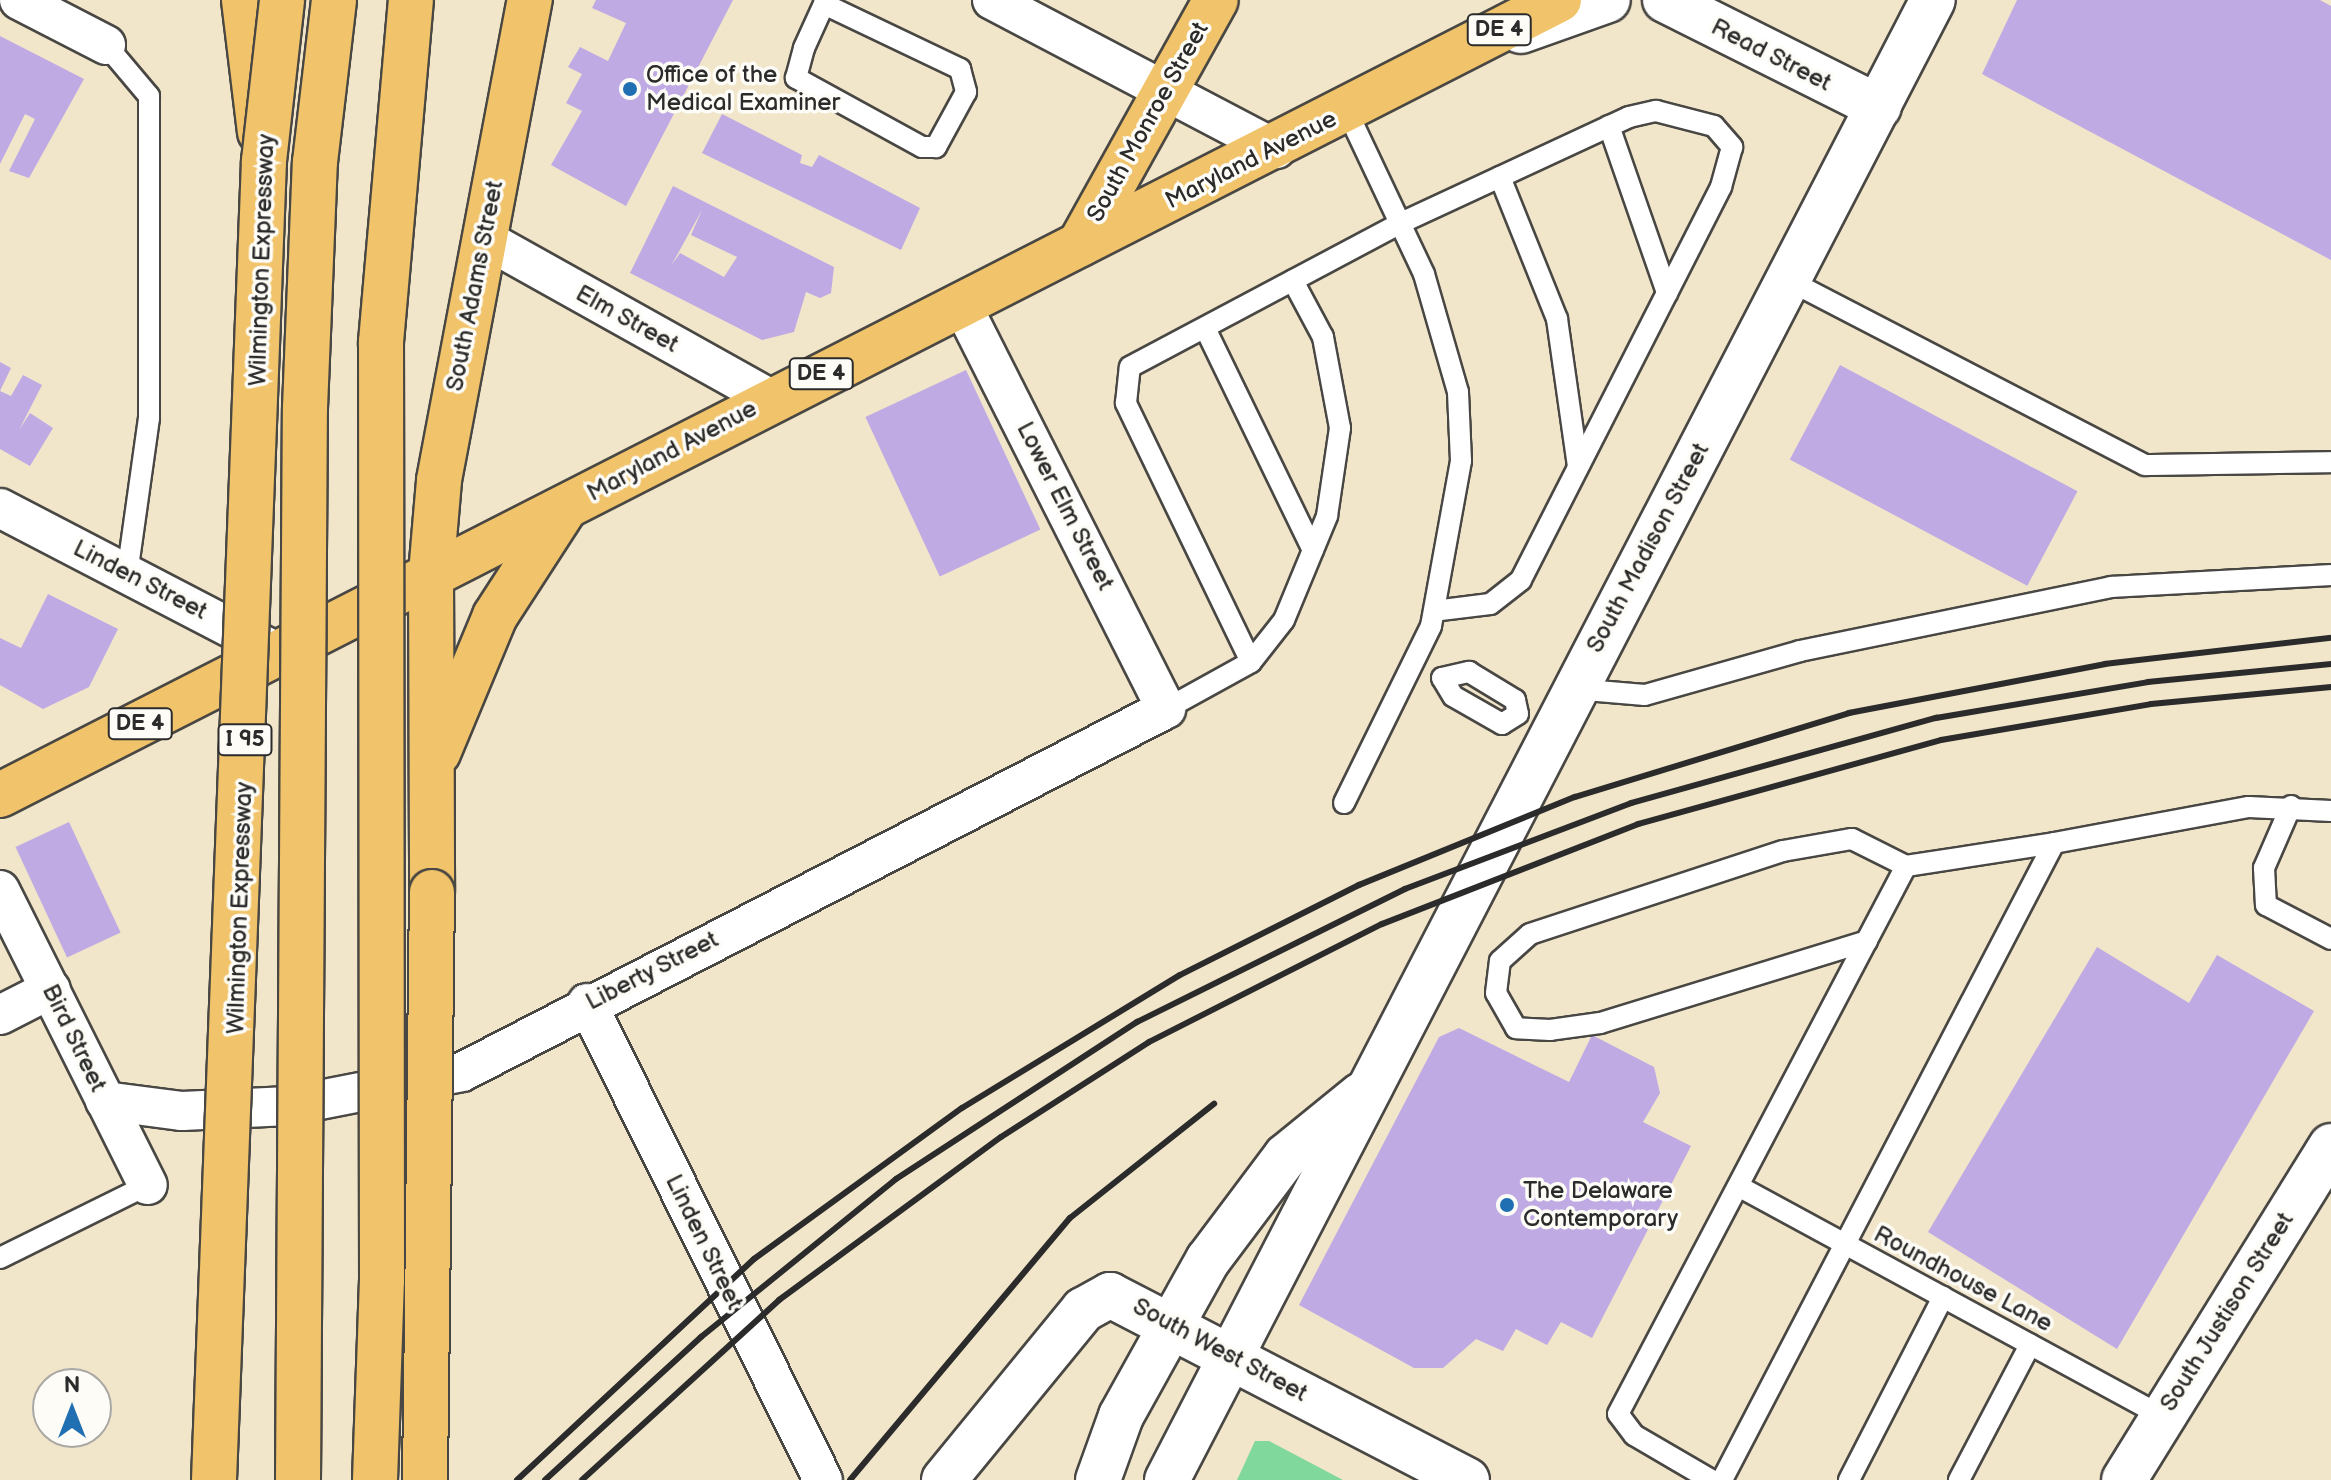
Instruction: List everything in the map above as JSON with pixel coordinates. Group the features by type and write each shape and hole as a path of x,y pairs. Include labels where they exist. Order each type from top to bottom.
{"main road":[{"path":"244,0 264,161"},
{"name":"Wilmington Expressway","path":"214,1480 264,161 282,0"},
{"path":"298,1480 305,408 314,178 334,0"},
{"path":"375,1480 382,1280 380,373 392,162 411,0"},
{"name":"South Adams Street","path":"450,688 431,574 439,480 530,0"},
{"name":"South Monroe Street","path":"1080,244 1168,94 1216,0"},
{"name":"Maryland Avenue","path":"0,795 565,508 771,399 1276,149 1559,0"},
{"path":"425,1480 433,764 450,688 565,508"}],"street":[{"path":"19,0 106,45"},
{"path":"992,0 1276,149"},
{"path":"1440,61 1608,0"},
{"name":"Read Street","path":"1665,0 1879,107"},
{"name":"South Madison Street","path":"1167,1480 1230,1355 1342,1153 1361,1095 1535,722 1574,689 1933,0"},
{"name":"Elm Street","path":"483,238 771,399"},
{"name":"Lower Elm Street","path":"962,305 1166,709"},
{"name":"Linden Street","path":"0,508 279,653"},
{"name":"Liberty Street","path":"105,1101 182,1111 289,1106 448,1075 1166,709"},
{"name":"Bird Street","path":"0,890 148,1185"},
{"path":"0,1015 51,989"},
{"name":"Linden Street","path":"587,1003 823,1480"},
{"name":"South Madison Street","path":"1098,1480 1121,1416 1208,1260 1286,1156 1361,1095"},
{"name":"South Justison Street","path":"2124,1480 2331,1146"},
{"name":"South West Street","path":"944,1480 1097,1297 1124,1299 1467,1480"}],"lane":[{"path":"825,2 960,69 966,92 936,147 908,140 796,78 825,2"},
{"path":"106,45 149,96 149,418 127,574"},
{"path":"1344,803 1411,666 1434,611 1461,461 1458,392 1403,222 1347,111"},
{"path":"1251,662 1126,403 1130,367 1403,222 1609,126 1656,111 1714,126 1729,138 1721,187 1513,588 1490,604 1434,611"},
{"path":"1609,126 1667,293"},
{"path":"1500,177 1557,319 1578,467"},
{"path":"1788,280 2145,465 2331,462"},
{"path":"1166,709 1251,662 1284,620 1327,516 1340,428 1323,337 1293,281"},
{"path":"1205,328 1313,550"},
{"path":"1574,689 1645,695 1800,651 2111,587 2331,575"},
{"path":"1411,666 1442,678 1469,672 1515,700 1535,722"},
{"path":"1442,678 1453,696 1491,720 1502,724 1535,722"},
{"path":"2291,806 2264,868 2266,905 2331,939"},
{"path":"1867,941 1600,1023 1550,1030 1516,1028 1496,993 1500,961 1530,934 1783,851 1852,839 1906,866 2054,843 2249,807 2291,806 2331,811"},
{"path":"1722,1480 1841,1242 2054,843"},
{"path":"1711,1480 1634,1435 1618,1414 1906,866"},
{"path":"0,1258 148,1185"},
{"name":"Roundhouse Lane","path":"1740,1187 2162,1416"},
{"path":"1849,1480 1943,1297"},
{"path":"1959,1480 2030,1345"}],"green space":[{"path":"1255,1441 1269,1441 1343,1480 1237,1480"}],"building":[{"name":"Office of the Medical Examiner","path":"596,0 733,0 626,206 551,165 582,111 566,103 582,74 568,67 580,47 608,61 626,23 592,8"},
{"path":"2017,0 2320,0 2331,6 2331,260 1982,74"},
{"path":"0,36 84,79 29,178 9,171 35,119 25,114 0,164"},
{"path":"722,114 802,155 800,163 812,167 819,155 920,208 901,250 702,153"},
{"path":"673,186 834,267 831,293 820,298 806,292 794,332 762,340 630,273","holes":["702,210 691,235 737,257 724,277 680,253 671,266"]},
{"path":"0,362 11,368 0,391"},
{"path":"1840,365 2078,491 2027,586 1790,459"},
{"path":"966,370 1040,530 940,576 865,417"},
{"path":"23,375 42,385 19,430 30,413 53,428 30,466 0,449 0,391 11,396"},
{"path":"48,594 118,629 89,687 43,709 0,685 0,638 21,648"},
{"path":"69,822 121,933 67,958 16,847"},
{"path":"2097,947 2189,1003 2217,955 2314,1011 2117,1349 1928,1232"},
{"path":"1459,1028 1569,1082 1592,1035 1654,1067 1660,1093 1643,1122 1691,1146 1592,1338 1561,1322 1547,1345 1516,1329 1503,1351 1476,1339 1443,1368 1414,1368 1299,1305 1439,1037"}],"railway":[{"path":"517,1480 754,1259 962,1108 1180,975 1359,885 1575,797 1849,713 2105,664 2331,638"},
{"path":"545,1480 701,1337 896,1179 1137,1022 1405,889 1631,803 1936,718 2148,682 2331,664"},
{"path":"582,1480 779,1300 1001,1137 1149,1042 1382,924 1638,824 1941,740 2151,704 2331,687"},
{"path":"850,1480 1070,1218 1214,1104"}],"place":[{"name":"Office of the Medical Examiner","path":"630,89"},
{"name":"The Delaware Contemporary","path":"1507,1205"}]}
